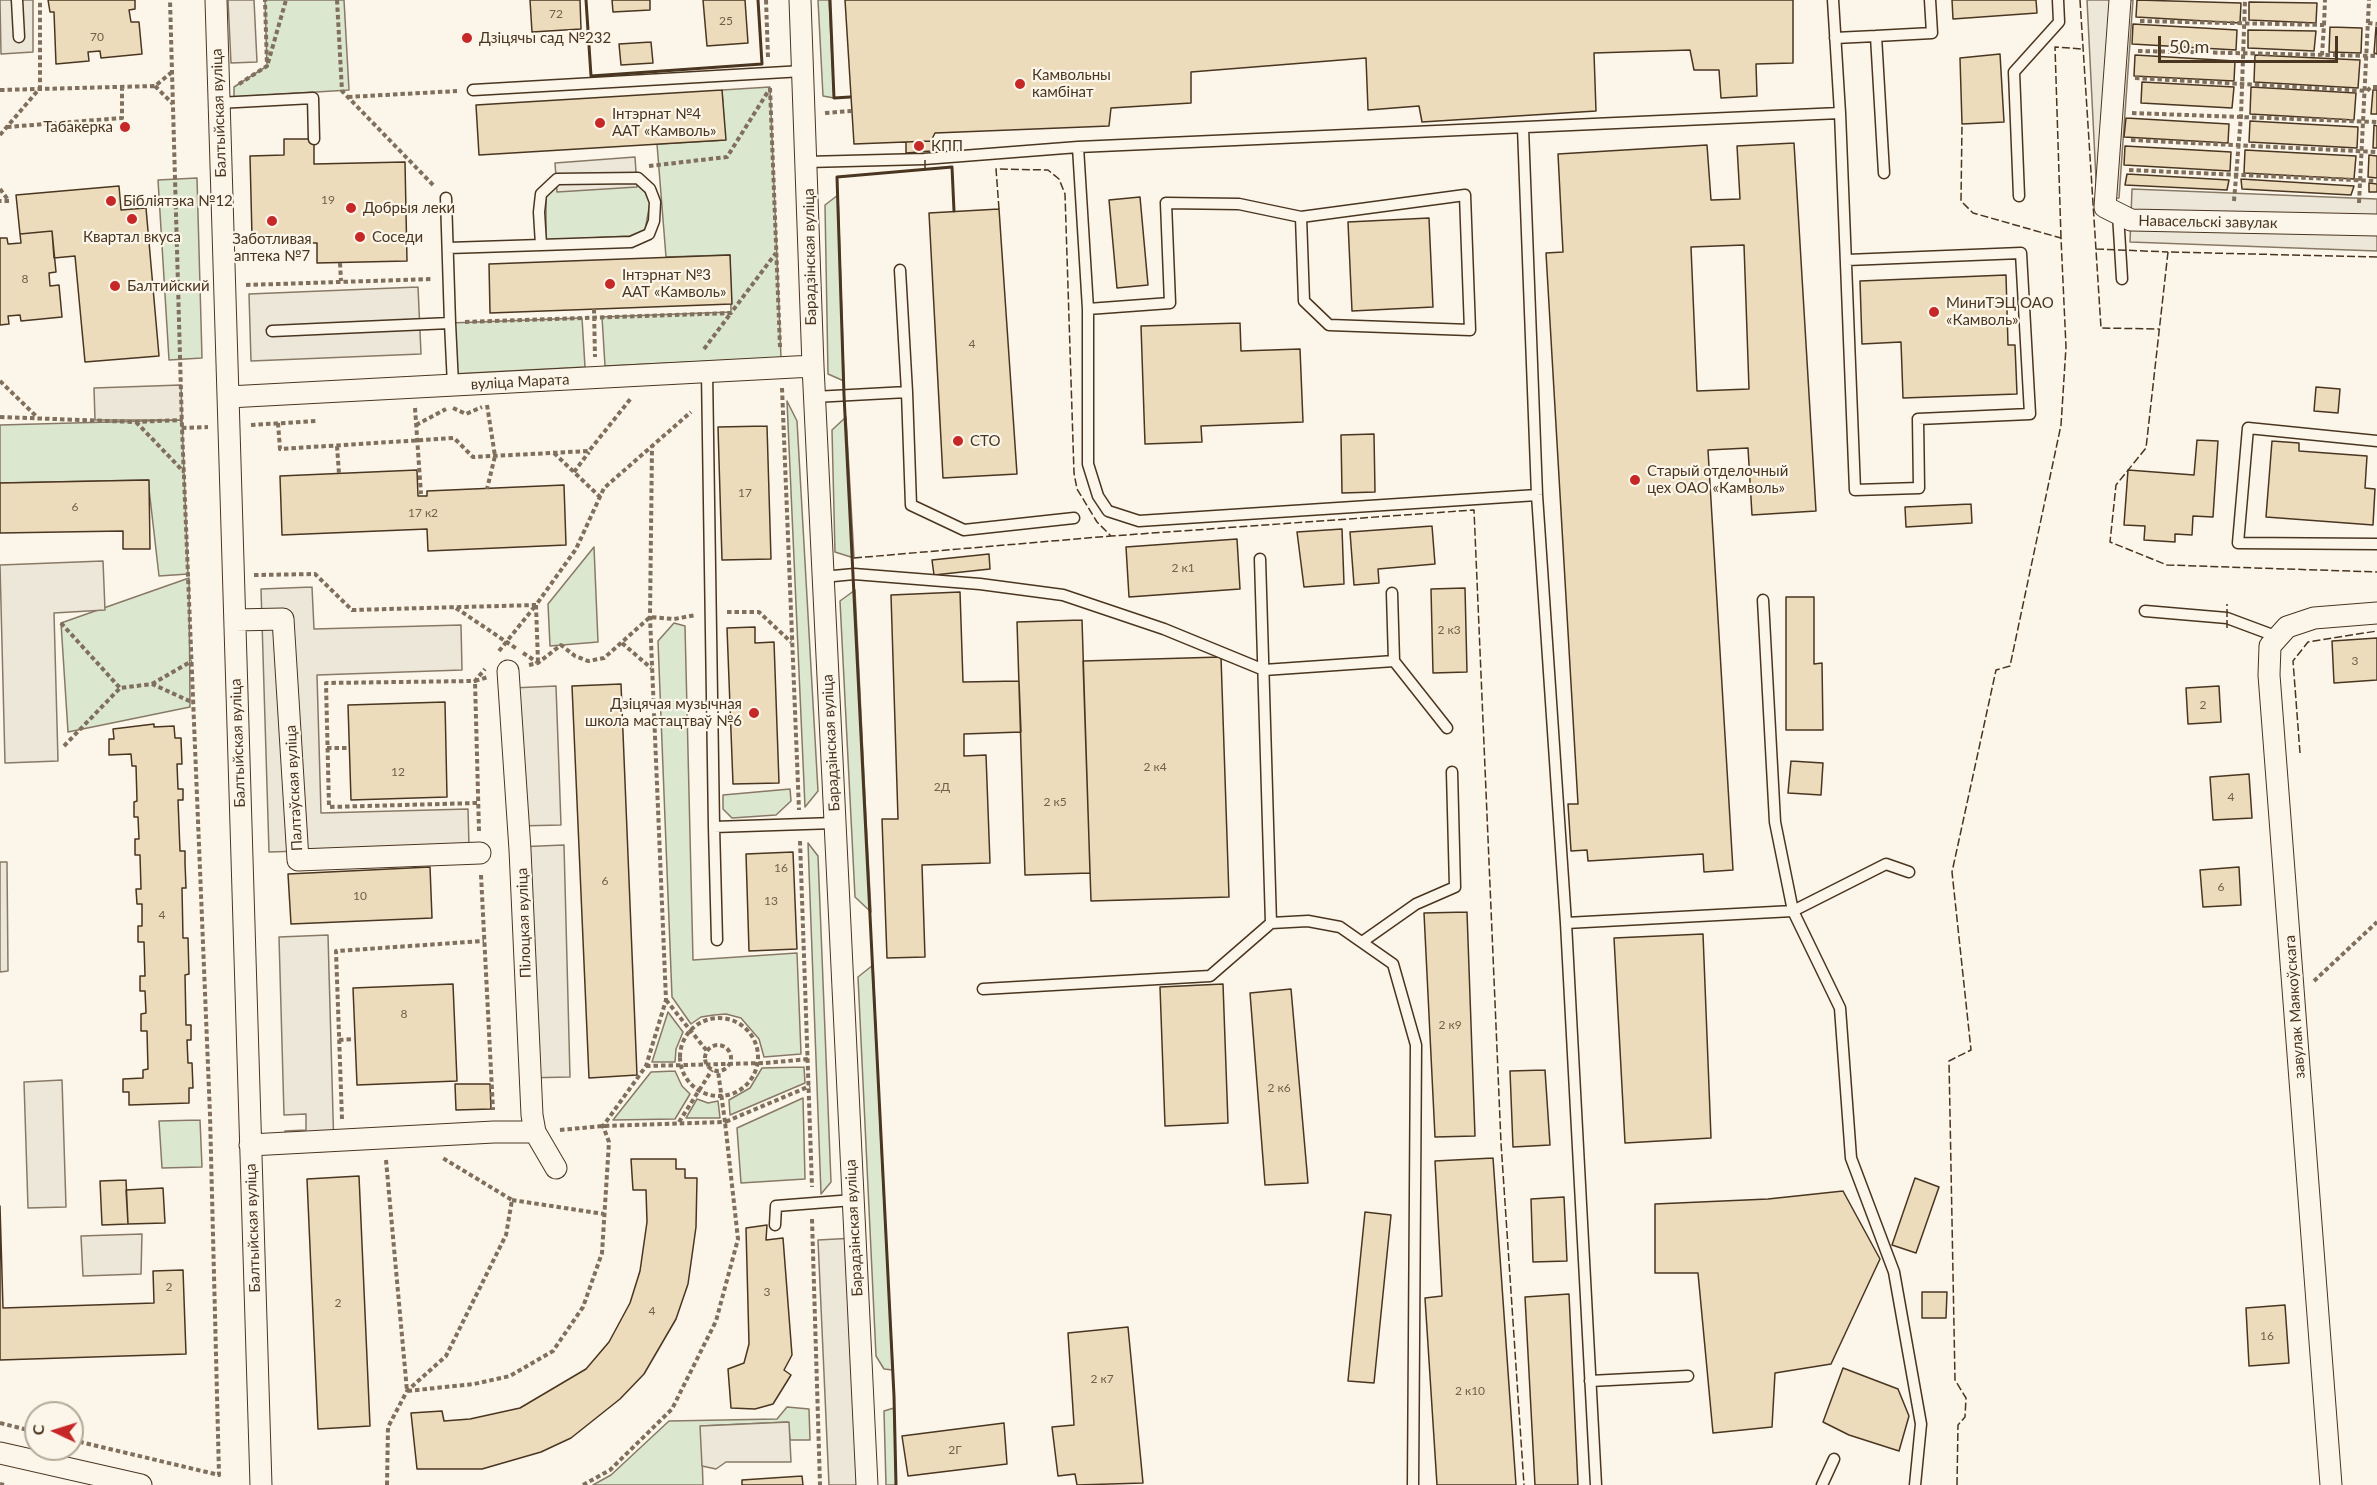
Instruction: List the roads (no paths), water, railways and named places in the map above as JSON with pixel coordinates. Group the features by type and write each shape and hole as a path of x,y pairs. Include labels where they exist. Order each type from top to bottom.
{"street":[{"name":"Балтыйская вуліца","path":"216,0 261,1485"},
{"name":"Барадзінская вуліца","path":"800,0 814,397 867,1485"},
{"name":"Навасельскі завулак","path":"2119,10 2105,207 2131,220 2367,225"},
{"name":"вуліца Марата","path":"228,397 813,366"},
{"path":"2278,637 2287,627 2314,618 2377,613"},
{"name":"Палтаўская вуліца","path":"235,620 284,619 298,860 480,853"},
{"name":"завулак Маякоўскага","path":"2278,637 2270,646 2269,675 2331,1485"},
{"name":"Пілоцкая вуліца","path":"497,664 520,850 532,1115 535,1132 556,1168"},
{"path":"250,1145 494,1132 535,1132"},
{"path":"0,1454 141,1485"}],"lane":[{"path":"17,0 19,37"},
{"path":"1833,0 1847,260 1855,490 1919,488 1918,419 2031,414 2021,254 1847,260"},
{"path":"1835,38 1932,33 1930,0"},
{"path":"2019,196 2013,72 2059,22 2058,0"},
{"path":"1876,36 1884,173"},
{"path":"473,90 803,71"},
{"path":"218,103 313,98 314,139"},
{"path":"807,162 924,159 1078,147 1840,113"},
{"path":"1523,128 1537,495 1566,923 1596,1485"},
{"path":"1078,147 1088,309 1088,464 1098,496 1108,511 1139,521 1537,495"},
{"path":"448,248 541,245 631,242 649,234 654,221 655,202 650,189 638,178 556,179 541,194 539,212 541,245"},
{"path":"1088,309 1170,303 1167,203 1239,204 1301,217 1465,195 1470,330 1329,325 1304,301 1301,217"},
{"path":"446,198 453,385"},
{"path":"2118,214 2122,279"},
{"path":"900,270 911,505 964,530 1074,518"},
{"path":"272,331 450,322"},
{"path":"701,372 717,940"},
{"path":"814,397 907,392"},
{"path":"2377,441 2248,428 2238,543 2377,544"},
{"path":"1260,559 1271,923"},
{"path":"823,577 854,574 912,578 1063,595 1164,629 1264,669 1394,661"},
{"path":"1392,593 1394,661 1447,728"},
{"path":"1763,600 1775,822 1794,911 1839,1008 1851,1158 1894,1272 1921,1424 1915,1485"},
{"path":"2145,611 2227,618 2278,637"},
{"path":"1362,942 1416,904 1455,887 1452,772"},
{"path":"714,827 835,823"},
{"path":"1566,923 1794,911 1886,864 1909,872"},
{"path":"982,989 1210,976 1271,923 1308,921 1340,927 1393,964 1416,1045 1413,1485"},
{"path":"775,1225 776,1206 853,1200"},
{"path":"1590,1381 1688,1376"},
{"path":"1822,1485 1834,1459"}],"place":[{"name":"Дзіцячы сад №232","path":"467,38"},
{"name":"Камвольны камбінат","path":"1020,84"},
{"name":"Інтэрнат №4 ААТ «Камволь»","path":"600,123"},
{"name":"Табакерка","path":"125,127"},
{"name":"КПП","path":"919,146"},
{"name":"Бібліятэка №12","path":"111,201"},
{"name":"Добрыя леки","path":"351,208"},
{"name":"Квартал вкуса","path":"132,219"},
{"name":"Заботливая аптека №7","path":"272,221"},
{"name":"Соседи","path":"360,237"},
{"name":"Інтэрнат №3 ААТ «Камволь»","path":"610,284"},
{"name":"Балтийский","path":"115,286"},
{"name":"МиниТЭЦ ОАО «Камволь»","path":"1934,312"},
{"name":"СТО","path":"958,441"},
{"name":"Старый отделочный цех ОАО «Камволь»","path":"1635,480"},
{"name":"Дзіцячая музычная школа мастацтваў №6","path":"754,713"}]}
